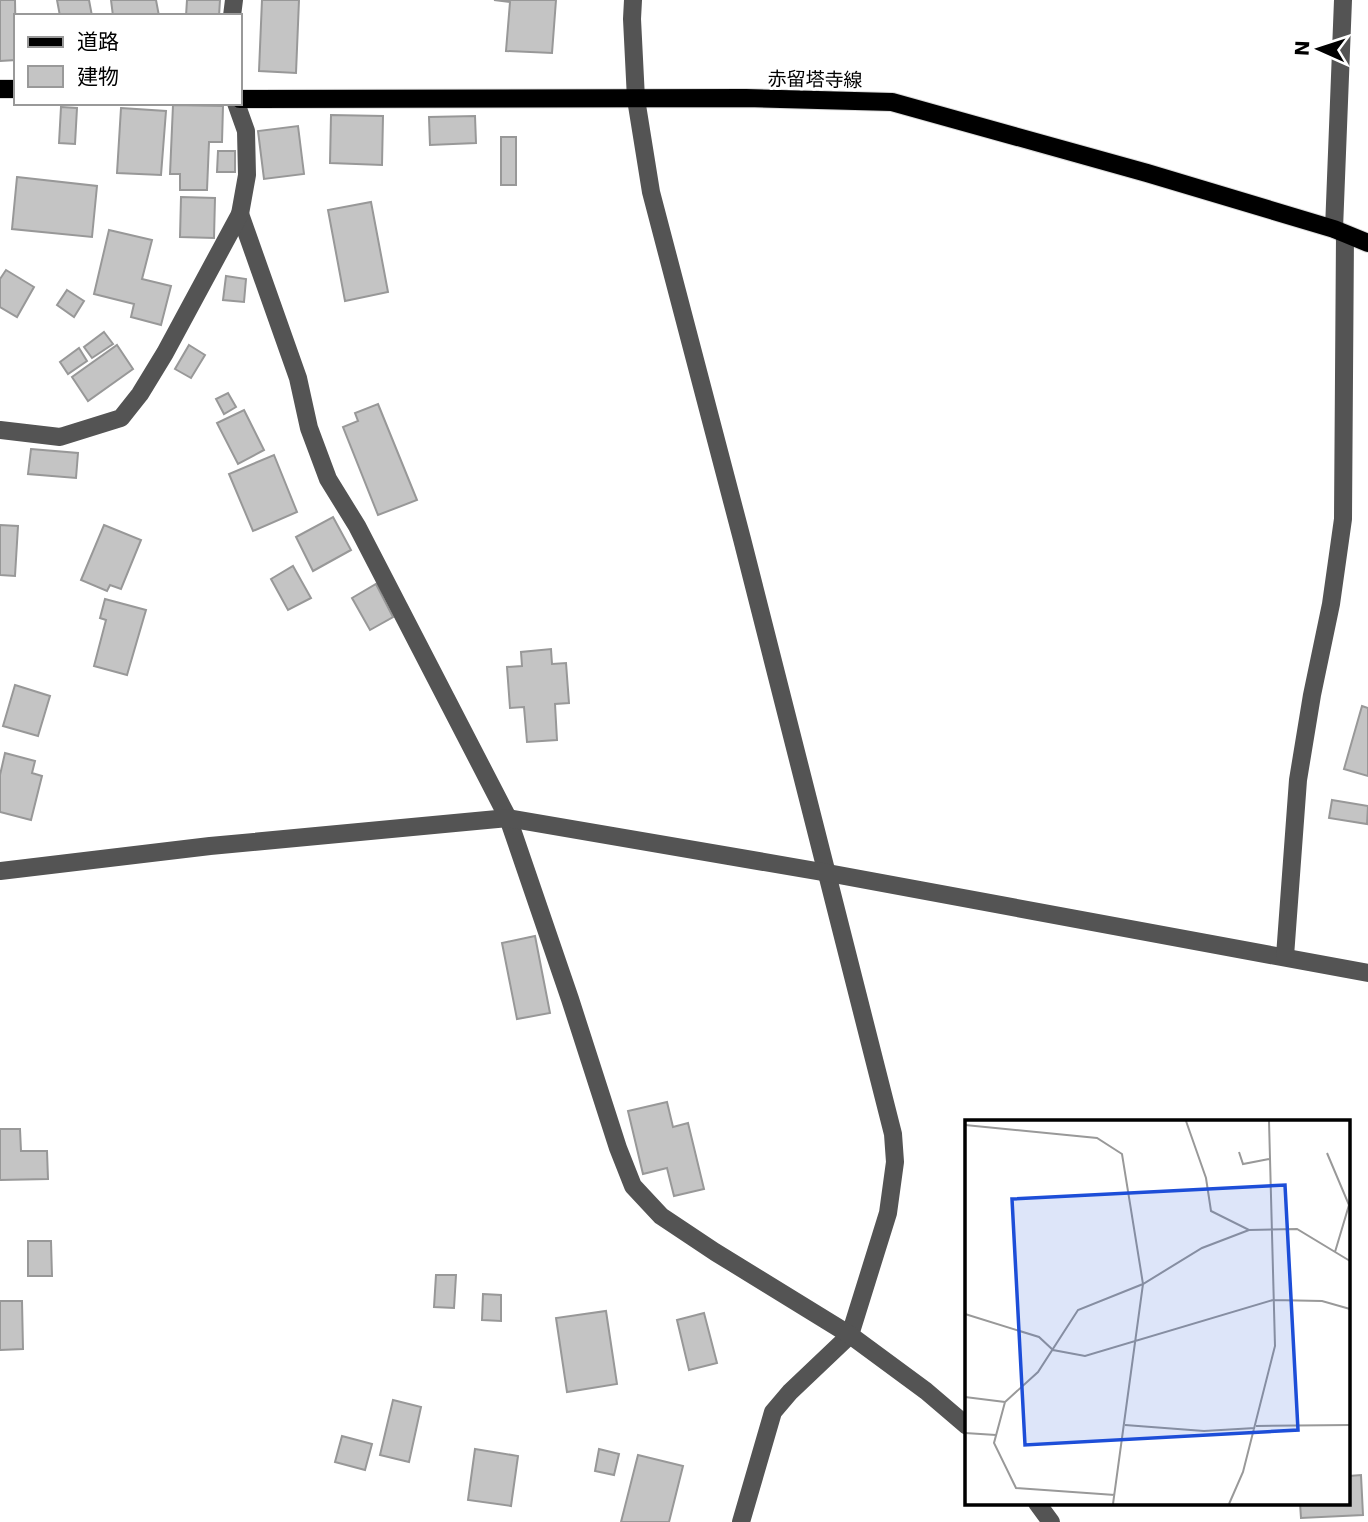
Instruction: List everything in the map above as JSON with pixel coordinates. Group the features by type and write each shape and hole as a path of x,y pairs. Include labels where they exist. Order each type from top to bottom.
{"main road":[{"name":"赤留塔寺線","path":"242,99 840,99 892,102 1010,134 1340,232 1368,243"}],"street":[{"path":"633,0 636,99 651,192 894,1134 895,1162 888,1213 850,1335 790,1392 773,1412 741,1522"},
{"path":"1285,956 1298,780 1331,604 1343,519 1340,232 1343,0"},
{"path":"0,430 60,437 121,418 140,394 240,214 247,175 247,153 246,131 237,105"},
{"path":"240,214 298,378 309,428 328,479 357,526 508,818 633,1186 661,1216 850,1335 926,1391 965,1424"},
{"path":"0,871 210,846 508,818 828,873 1368,973"},
{"path":"1038,1504 1051,1522"}],"building":[{"path":"0,0 15,0 14,60 0,61"},
{"path":"57,0 89,0 92,14 60,14"},
{"path":"111,0 156,0 159,14 113,14"},
{"path":"187,0 220,0 219,14 186,14"},
{"path":"262,0 299,0 296,73 259,71"},
{"path":"494,0 556,0 552,53 506,51 510,2"},
{"path":"173,105 223,106 222,142 209,142 207,190 180,190 180,174 170,174"},
{"path":"61,107 77,108 75,144 59,143"},
{"path":"121,108 166,111 161,175 117,173"},
{"path":"331,115 383,116 382,165 330,163"},
{"path":"475,116 476,143 430,145 429,117"},
{"path":"298,126 304,174 264,179 258,131"},
{"path":"501,137 516,137 516,185 501,185"},
{"path":"218,151 235,151 235,172 217,172"},
{"path":"17,177 97,186 92,237 12,229"},
{"path":"181,197 215,198 214,238 180,237"},
{"path":"371,202 388,292 345,301 328,210"},
{"path":"109,230 152,240 142,279 171,286 161,325 131,317 134,304 94,294"},
{"path":"6,270 34,287 17,317 0,307 0,279"},
{"path":"226,276 246,279 244,302 223,300"},
{"path":"67,290 84,301 74,317 57,305"},
{"path":"104,332 113,344 92,358 84,347"},
{"path":"117,345 133,369 88,401 72,377"},
{"path":"189,345 205,355 191,378 175,369"},
{"path":"79,348 87,361 68,374 60,362"},
{"path":"228,393 236,407 224,414 216,399"},
{"path":"378,404 417,500 378,515 343,427 358,421 355,413"},
{"path":"244,410 264,450 238,464 217,423"},
{"path":"31,449 78,453 76,478 28,474"},
{"path":"274,455 297,512 253,531 229,474"},
{"path":"333,517 351,550 313,571 296,537"},
{"path":"0,525 18,526 15,576 0,575"},
{"path":"104,525 141,540 121,589 110,585 107,591 81,580"},
{"path":"293,566 311,598 288,610 271,579"},
{"path":"376,584 393,617 370,630 352,598"},
{"path":"105,599 146,610 127,675 94,666 106,620 100,618"},
{"path":"551,649 552,664 566,663 569,703 555,704 557,740 527,742 524,707 510,708 507,667 522,666 521,652"},
{"path":"15,685 50,696 38,736 3,726"},
{"path":"1362,706 1368,708 1368,776 1344,769"},
{"path":"5,753 35,761 32,773 42,776 31,820 0,812 0,775"},
{"path":"1332,800 1368,806 1367,824 1329,818"},
{"path":"535,936 550,1013 517,1019 502,943"},
{"path":"667,1102 673,1127 688,1123 704,1189 674,1196 667,1168 643,1174 628,1111"},
{"path":"0,1129 20,1129 21,1151 47,1151 48,1179 0,1180"},
{"path":"28,1241 51,1241 52,1276 28,1276"},
{"path":"436,1275 456,1275 454,1308 434,1307"},
{"path":"483,1294 501,1295 501,1321 482,1320"},
{"path":"0,1301 22,1301 23,1349 0,1350"},
{"path":"606,1311 617,1384 567,1392 556,1318"},
{"path":"704,1313 717,1363 689,1370 677,1320"},
{"path":"393,1400 421,1407 409,1462 380,1455"},
{"path":"342,1436 372,1444 365,1470 335,1462"},
{"path":"475,1449 518,1456 511,1506 468,1500"},
{"path":"599,1449 619,1454 614,1475 595,1471"},
{"path":"638,1455 683,1466 669,1522 621,1522"},
{"path":"1361,1475 1363,1515 1301,1518 1300,1504 1350,1504 1350,1476"}]}
